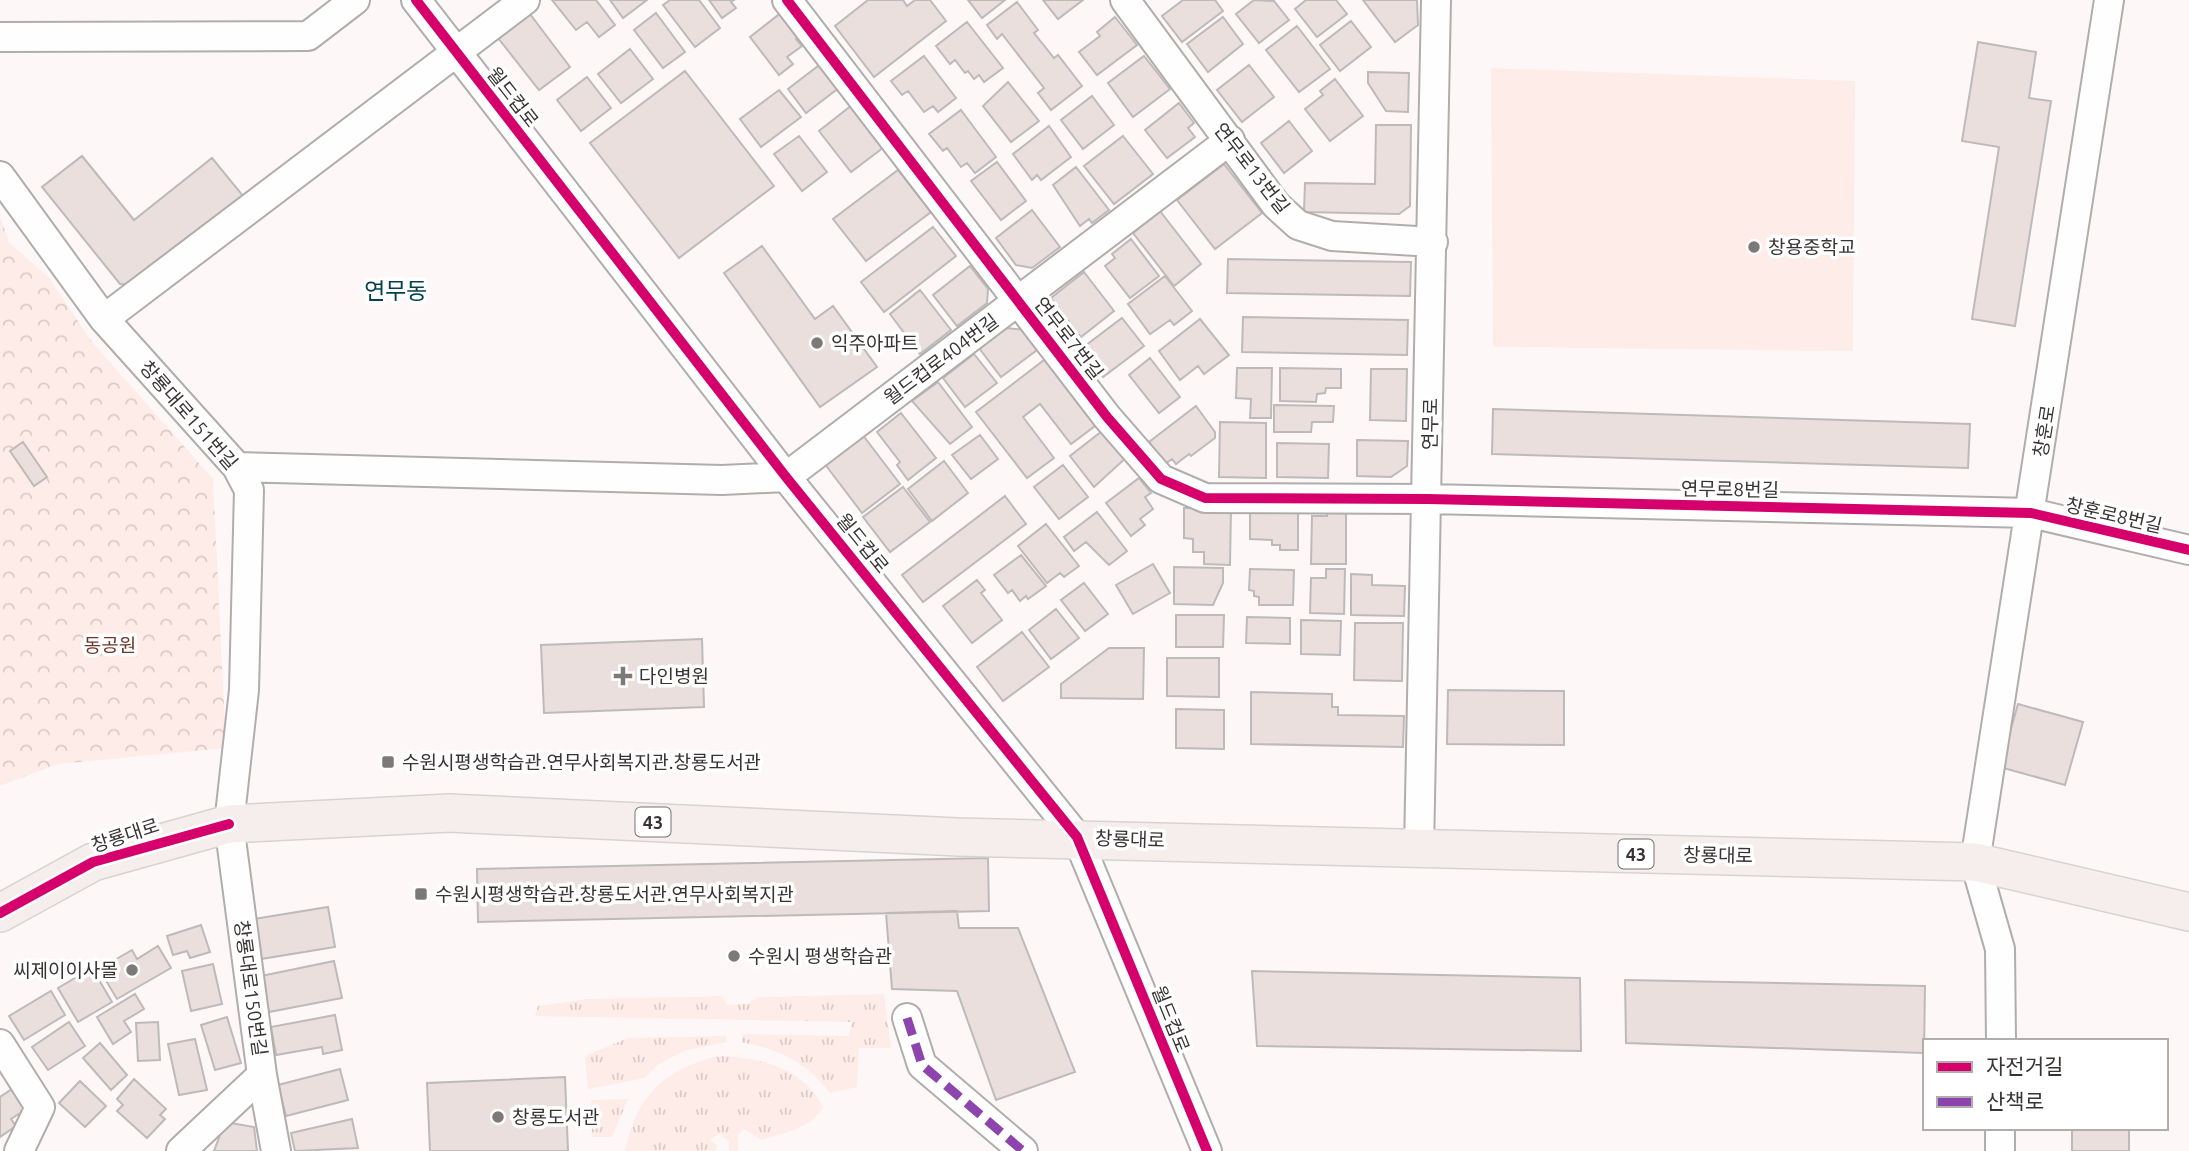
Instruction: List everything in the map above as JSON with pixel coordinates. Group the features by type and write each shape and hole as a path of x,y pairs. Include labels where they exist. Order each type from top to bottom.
{"main road":[{"name":"창룡대로","path":"0,913 93,862 229,824 449,813 944,836 1077,837 1419,849 1975,862 2189,912"}],"street":[{"path":"0,37 308,36 355,0"},
{"name":"월드컵로","path":"416,0 786,477 1077,837 1207,1151"},
{"path":"103,319 525,0"},
{"name":"연무로7번길","path":"787,0 1107,417 1161,479 1205,498 1428,499"},
{"name":"연무로13번길","path":"1125,0 1276,205 1298,225 1332,236 1433,242"},
{"name":"연무로","path":"1419,849 1436,0"},
{"name":"창훈로","path":"1975,862 2109,0"},
{"name":"월드컵로404번길","path":"786,477 1230,140"},
{"name":"창룡대로151번길","path":"0,176 103,319 237,467 249,490 244,690 229,824"},
{"path":"237,467 722,480 786,477"},
{"name":"연무로8번길","path":"1428,499 2031,513"},
{"name":"창훈로8번길","path":"2031,513 2189,550"},
{"name":"창룡대로150번길","path":"229,824 262,1074 276,1151"},
{"path":"1975,862 2000,949 2001,1039"},
{"path":"907,1018 922,1065 1023,1151"},
{"path":"0,1044 40,1107 19,1151"},
{"path":"181,1151 262,1074"},
{"path":"2000,1130 2000,1151"}],"green space":[{"path":"1491,68 1855,81 1853,351 1493,347"},
{"name":"동공원","path":"0,217 9,242 49,278 92,342 213,479 226,748 58,764 0,786"},
{"path":"884,994 891,1048 859,1048 857,1087 830,1093 812,1073 791,1058 741,1042 743,1034 849,1036 852,1022 535,1016 538,1006 588,999 722,996 727,1005 747,1004 759,997"},
{"path":"726,1036 727,1042 683,1051 658,1065 645,1078 588,1089 585,1056 628,1038"},
{"path":"718,1056 748,1059 778,1067 804,1082 823,1107 805,1125 762,1140 744,1129 738,1134 738,1151 729,1151 729,1142 720,1133 710,1140 717,1146 715,1151 625,1151 637,1114 655,1088 682,1069"},
{"path":"628,1099 612,1137 592,1137 591,1100"}],"building":[{"path":"552,0 596,0 615,25 599,37 587,22 576,30"},
{"path":"610,0 647,0 623,18"},
{"path":"670,0 699,0 720,28 695,47 663,5"},
{"path":"709,0 734,0 731,2 736,8 722,18"},
{"path":"868,0 903,0 907,6 915,0 930,0 946,21 874,77 835,26"},
{"path":"968,0 1005,0 982,18"},
{"path":"1043,0 1083,0 1058,19"},
{"path":"1183,0 1215,0 1223,11 1182,42 1162,16"},
{"path":"1254,0 1274,1 1289,20 1259,43 1236,14"},
{"path":"1306,0 1336,0 1347,14 1317,37 1295,9"},
{"path":"1363,0 1417,0 1418,25 1395,42"},
{"path":"1017,2 1038,30 1034,33 1054,58 1058,55 1082,86 1051,110 1038,93 1044,88 1002,34 997,39 987,25"},
{"path":"782,12 801,36 796,39 802,46 787,57 793,64 779,75 750,37"},
{"path":"656,13 685,52 663,68 634,30"},
{"path":"530,14 570,67 539,90 498,38"},
{"path":"1115,17 1137,45 1097,75 1079,52 1100,36 1097,32"},
{"path":"1223,17 1243,44 1208,72 1187,44"},
{"path":"1351,21 1371,47 1340,71 1320,45"},
{"path":"967,22 1003,68 984,82 979,75 974,79 968,71 965,73 955,60 950,64 936,46"},
{"path":"1297,26 1330,69 1299,92 1266,50"},
{"path":"1978,42 2036,52 2029,98 2051,101 2015,326 1972,319 1999,147 1962,141"},
{"path":"630,49 653,79 621,103 598,74"},
{"path":"924,56 956,98 938,112 933,106 924,112 908,91 902,95 891,81"},
{"path":"1144,56 1170,89 1133,117 1108,83"},
{"path":"822,63 840,87 806,113 788,89"},
{"path":"1249,65 1274,97 1242,122 1217,90"},
{"path":"685,71 774,186 679,258 590,143"},
{"path":"1368,72 1409,73 1408,112 1386,111 1368,83"},
{"path":"587,77 611,108 581,131 557,100"},
{"path":"1335,79 1363,116 1330,141 1305,109 1323,95 1320,91"},
{"path":"1008,82 1039,121 1011,142 983,106"},
{"path":"779,90 801,117 761,147 740,119"},
{"path":"1092,96 1114,125 1083,149 1061,120"},
{"path":"1179,103 1194,123 1188,128 1195,137 1167,158 1145,130"},
{"path":"852,105 884,147 851,172 819,131"},
{"path":"961,110 996,157 975,173 967,163 961,167 947,148 943,151 929,134"},
{"path":"1289,121 1312,151 1284,173 1261,143"},
{"path":"1376,125 1411,125 1410,206 1399,214 1304,212 1305,183 1375,184"},
{"path":"1049,126 1071,157 1041,180 1037,175 1032,180 1013,154"},
{"path":"799,136 827,172 802,191 774,154"},
{"path":"1123,136 1153,174 1114,204 1084,166"},
{"path":"82,156 134,220 212,158 244,197 134,285 120,284 42,187"},
{"path":"997,162 1026,201 1001,220 971,181"},
{"path":"1224,164 1262,213 1215,249 1177,200"},
{"path":"1076,167 1109,210 1092,223 1089,219 1080,226 1053,185"},
{"path":"898,170 931,212 866,261 833,219"},
{"path":"1032,210 1060,247 1032,268 1016,265 996,238"},
{"path":"1160,211 1201,264 1174,286 1133,233"},
{"path":"933,227 956,256 884,312 861,282"},
{"path":"1131,239 1159,276 1130,298 1105,266 1115,258 1112,254"},
{"name":"익주아파트","path":"762,246 815,319 833,306 877,367 820,407 724,273"},
{"path":"1228,259 1411,262 1410,296 1227,293"},
{"path":"970,266 988,289 987,303 957,326 933,295"},
{"path":"1084,272 1114,311 1081,337 1051,298"},
{"path":"1165,276 1192,311 1174,325 1170,320 1150,334 1128,304"},
{"path":"920,290 951,330 920,354 890,314"},
{"path":"1243,317 1408,320 1407,355 1242,352"},
{"path":"1122,318 1144,346 1103,377 1081,349"},
{"path":"1200,319 1229,355 1204,374 1198,366 1180,380 1159,351"},
{"path":"1006,328 1027,330 1041,347 1001,377 979,348"},
{"path":"974,354 997,383 965,407 943,378"},
{"path":"1048,357 1099,423 1071,444 1040,404 1023,417 1054,458 1027,478 976,412"},
{"path":"1150,358 1180,397 1159,413 1129,375"},
{"path":"1237,368 1272,368 1271,418 1250,418 1251,399 1236,398"},
{"path":"1280,368 1341,369 1341,388 1326,388 1325,393 1317,394 1316,402 1280,401"},
{"path":"1371,369 1407,369 1406,421 1370,420"},
{"path":"938,382 972,427 950,444 912,401"},
{"path":"1274,405 1334,406 1333,422 1312,422 1311,432 1274,432"},
{"path":"1196,406 1215,432 1215,438 1176,464 1172,459 1165,464 1149,442"},
{"path":"1493,409 1970,424 1968,468 1492,454"},
{"path":"901,413 936,458 908,480 897,465 900,462 877,432"},
{"path":"1220,422 1266,423 1266,478 1219,477"},
{"path":"1106,428 1128,456 1094,487 1070,456"},
{"path":"862,434 900,484 862,513 824,463"},
{"path":"980,435 998,459 971,479 952,455"},
{"path":"1357,440 1408,441 1407,466 1391,477 1357,476"},
{"path":"23,442 47,477 34,486 10,451"},
{"path":"1277,443 1329,444 1328,478 1277,477"},
{"path":"944,461 968,493 932,521 908,489"},
{"path":"1063,465 1088,497 1059,519 1034,487"},
{"path":"1139,478 1151,493 1145,497 1153,509 1140,519 1145,525 1131,536 1106,503"},
{"path":"903,487 930,522 890,552 863,517"},
{"path":"1005,496 1026,524 923,602 902,575"},
{"path":"1250,506 1298,507 1298,550 1280,550 1280,545 1272,545 1272,540 1250,539"},
{"path":"1184,508 1231,508 1230,565 1204,564 1204,552 1193,552 1193,539 1184,538"},
{"path":"1327,508 1346,509 1346,564 1311,564 1312,516 1327,516"},
{"path":"1097,512 1127,551 1109,565 1086,542 1074,551 1064,537"},
{"path":"1046,524 1079,566 1064,577 1060,573 1047,583 1018,546"},
{"path":"1021,555 1046,586 1028,599 1026,596 1020,601 1012,590 1008,593 994,575"},
{"path":"1153,564 1170,593 1133,614 1116,585"},
{"path":"1174,567 1223,568 1223,583 1213,605 1174,604"},
{"path":"1250,569 1294,570 1293,605 1259,605 1259,597 1249,590"},
{"path":"1326,569 1345,569 1344,614 1310,613 1311,578 1326,578"},
{"path":"1351,574 1372,575 1372,585 1405,586 1404,616 1351,615"},
{"path":"977,580 985,590 981,593 1002,620 972,643 943,606"},
{"path":"1084,583 1108,614 1085,631 1061,600"},
{"path":"1056,609 1079,638 1051,659 1029,630"},
{"path":"1176,615 1224,615 1223,647 1176,647"},
{"path":"1247,617 1290,618 1290,644 1246,643"},
{"path":"1301,620 1341,621 1340,655 1301,654"},
{"path":"1355,623 1403,623 1402,681 1354,680"},
{"path":"1022,632 1049,667 1003,701 977,667"},
{"name":"다인병원","path":"702,639 704,707 544,713 541,645"},
{"path":"1109,648 1144,648 1143,699 1061,698 1061,684"},
{"path":"1167,658 1219,658 1219,697 1167,696"},
{"path":"1448,690 1564,691 1564,745 1447,744"},
{"path":"1251,692 1332,694 1332,707 1338,707 1338,715 1404,716 1403,747 1251,744"},
{"path":"2018,704 2083,722 2065,785 2000,767"},
{"path":"1176,709 1224,710 1224,749 1176,748"},
{"path":"988,858 989,911 478,922 477,869"},
{"path":"328,907 335,947 261,959 254,919"},
{"path":"957,911 959,928 1018,928 1075,1072 996,1100 957,991 892,989 886,913"},
{"path":"201,925 210,952 190,958 187,951 173,955 167,936"},
{"path":"158,946 171,968 117,999 99,969 132,950 137,959"},
{"path":"334,961 342,998 269,1012 261,976"},
{"path":"213,964 222,1004 191,1011 182,971"},
{"path":"92,968 112,1002 78,1022 58,988"},
{"path":"1252,971 1580,978 1581,1051 1257,1046"},
{"path":"1625,980 1925,986 1923,1053 1626,1043"},
{"path":"51,991 65,1015 24,1040 9,1016"},
{"path":"135,994 144,1009 124,1021 131,1032 113,1044 97,1017"},
{"path":"335,1015 342,1050 323,1054 322,1047 276,1055 271,1027"},
{"path":"227,1017 241,1063 215,1070 201,1025"},
{"path":"69,1022 85,1046 48,1070 32,1047"},
{"path":"158,1022 160,1060 138,1061 136,1023"},
{"path":"195,1039 207,1090 179,1095 168,1044"},
{"path":"100,1043 127,1075 111,1090 83,1058"},
{"path":"340,1069 348,1100 286,1116 278,1085"},
{"name":"창룡도서관","path":"565,1077 568,1151 430,1151 427,1083"},
{"path":"134,1079 166,1109 160,1115 165,1119 147,1138 117,1111 123,1105 117,1099"},
{"path":"80,1081 106,1106 85,1127 59,1103"},
{"path":"12,1089 25,1110 11,1119 16,1126 0,1137 0,1097"},
{"path":"352,1119 358,1148 295,1151 291,1133"},
{"path":"225,1122 254,1127 257,1151 214,1151"},
{"path":"2072,1130 2129,1130 2129,1151 2072,1151"}],"marked path":[{"path":"907,1018 922,1065 1023,1151"}],"cycle path":[{"path":"416,0 786,477 1077,837 1207,1151"},
{"path":"787,0 1107,417 1161,479 1205,498 1428,499 2031,513 2189,550"},
{"path":"0,913 93,862 229,824"}],"place":[{"name":"창용중학교","path":"1754,247"},
{"name":"익주아파트","path":"817,343"},
{"name":"다인병원","path":"623,676"},
{"name":"수원시평생학습관.연무사회복지관.창룡도서관","path":"388,762"},
{"name":"수원시평생학습관.창룡도서관.연무사회복지관","path":"421,894"},
{"name":"수원시 평생학습관","path":"734,956"},
{"name":"씨제이이사몰","path":"132,970"},
{"name":"창룡도서관","path":"498,1117"}],"district":[{"name":"연무동","path":"396,290"}]}
